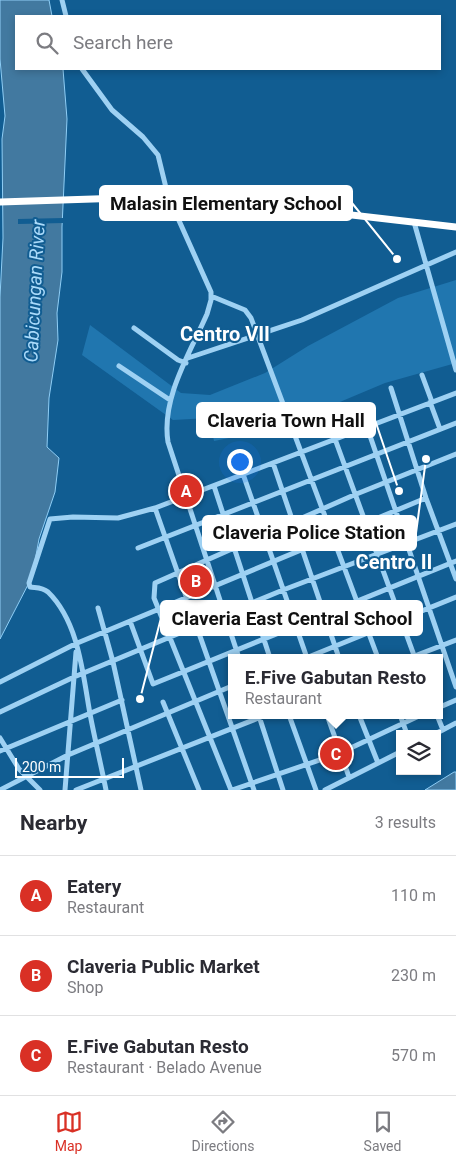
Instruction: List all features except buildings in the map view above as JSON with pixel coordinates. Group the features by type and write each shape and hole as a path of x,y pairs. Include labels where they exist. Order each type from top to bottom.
{"highway":[{"path":"1,202 168,196 456,227"}],"street":[{"path":"62,0 66,15"},
{"path":"83,70 112,110 152,146 161,163 168,196 211,296 208,314 170,400 165,425 168,442 194,525 237,654"},
{"path":"414,222 456,370"},
{"path":"134,328 178,360 187,360 308,318 456,252"},
{"path":"211,296 247,312 258,335 376,654"},
{"path":"119,366 170,400"},
{"path":"422,375 440,429"},
{"path":"391,388 426,498 453,562 456,580"},
{"path":"106,790 83,674 69,626 56,603 43,589 29,585 49,520 73,517 118,518 155,508 456,392"},
{"path":"138,548 456,423"},
{"path":"367,427 456,687"},
{"path":"335,439 413,654"},
{"path":"412,719 340,753 232,790 154,595 154,584 178,571 323,508 456,454"},
{"path":"273,462 338,654"},
{"path":"243,474 306,654"},
{"path":"214,486 269,654"},
{"path":"0,682 76,645 160,608 364,522 426,498"},
{"path":"155,508 228,714"},
{"path":"0,712 74,677 312,578 456,524"},
{"path":"229,654 453,562"},
{"path":"316,654 456,597"},
{"path":"98,608 122,700 141,790"},
{"path":"130,621 153,684 228,654"},
{"path":"421,654 456,640"},
{"path":"65,790 76,645"},
{"path":"0,790 68,755 228,688"},
{"path":"3,750 122,700"},
{"path":"443,706 456,700"},
{"path":"163,702 199,790"},
{"path":"230,719 254,790"},
{"path":"76,790 254,719"},
{"path":"260,719 283,790"},
{"path":"290,719 316,790"},
{"path":"328,719 349,777"},
{"path":"360,719 378,763"},
{"path":"402,719 406,730"},
{"path":"439,719 443,730 456,722"},
{"path":"0,738 3,750 40,790"},
{"path":"325,790 396,754"}],"shaded area":[{"path":"456,280 456,363 385,383 278,428 214,441 209,418 173,420 82,355 90,325 181,393 210,395 265,373 308,346 398,298"}],"water":[{"name":"Cabicungan River","path":"0,0 49,0 52,15 15,15 15,70 63,70 67,119 62,272 57,313 58,340 49,398 47,447 59,458 55,492 39,539 32,577 0,639 0,297 3,238 2,139 5,116 0,59"},
{"path":"456,772 456,790 425,790"}],"pier":[{"path":"64,218 64,223 18,224 18,219"}],"place":[{"name":"Malasin Elementary School","path":"397,259"},
{"name":"Claveria Police Station","path":"426,459"},
{"name":"Eatery","path":"186,491"},
{"name":"Claveria Town Hall","path":"399,491"},
{"name":"Claveria Public Market","path":"196,581"},
{"name":"Claveria East Central School","path":"140,699"},
{"name":"E.Five Gabutan Resto","path":"336,754"}],"district":[{"name":"Centro VII","path":"225,334"},
{"name":"Centro II","path":"394,562"}]}
